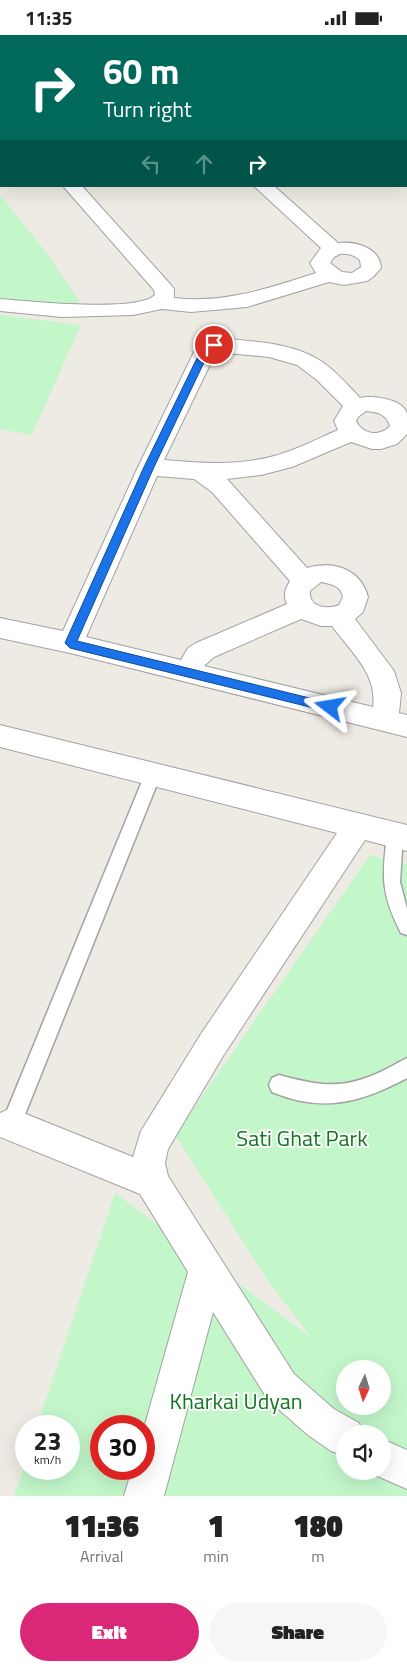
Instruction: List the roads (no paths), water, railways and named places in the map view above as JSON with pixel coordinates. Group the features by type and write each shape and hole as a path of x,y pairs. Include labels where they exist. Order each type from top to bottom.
{"street":[{"path":"0,305 62,311 133,309 151,306 160,302 165,297 164,289 73,187"},
{"path":"264,187 334,249"},
{"path":"348,248 364,253 372,262 371,268 363,276 355,279 337,278 330,275 324,271 320,263 324,255 334,249 348,248"},
{"path":"160,302 191,306 247,301 330,275"},
{"path":"70,643 149,467 205,350 214,345 273,352 306,361 315,367 356,407"},
{"path":"374,404 391,409 397,414 401,426 399,432 385,440 366,441 351,433 345,421 346,415 356,407 374,404"},
{"path":"149,467 199,471 236,471 261,467 283,462 351,433"},
{"path":"199,471 220,486 303,579"},
{"path":"331,573 348,581 356,594 356,601 346,613 338,616 320,617 303,608 296,593 303,579 311,575 331,573"},
{"path":"187,672 197,655 206,650 303,608"},
{"path":"0,627 395,723 388,693 380,671 338,616"},
{"path":"0,736 401,836"},
{"path":"336,1432 320,1422 281,1387 152,1182 148,1163 153,1143 212,1045 358,826"},
{"path":"11,1125 152,1182"},
{"path":"144,1496 207,1269"},
{"path":"391,1462 407,1470"}],"lane":[{"path":"11,1125 152,774"},
{"path":"401,836 390,880 395,904 407,927"},
{"path":"279,1085 328,1095 355,1091 407,1068"}],"park label":[{"name":"Sati Ghat Park","path":"302,1138"},
{"name":"Kharkai Udyan","path":"236,1401"}]}
